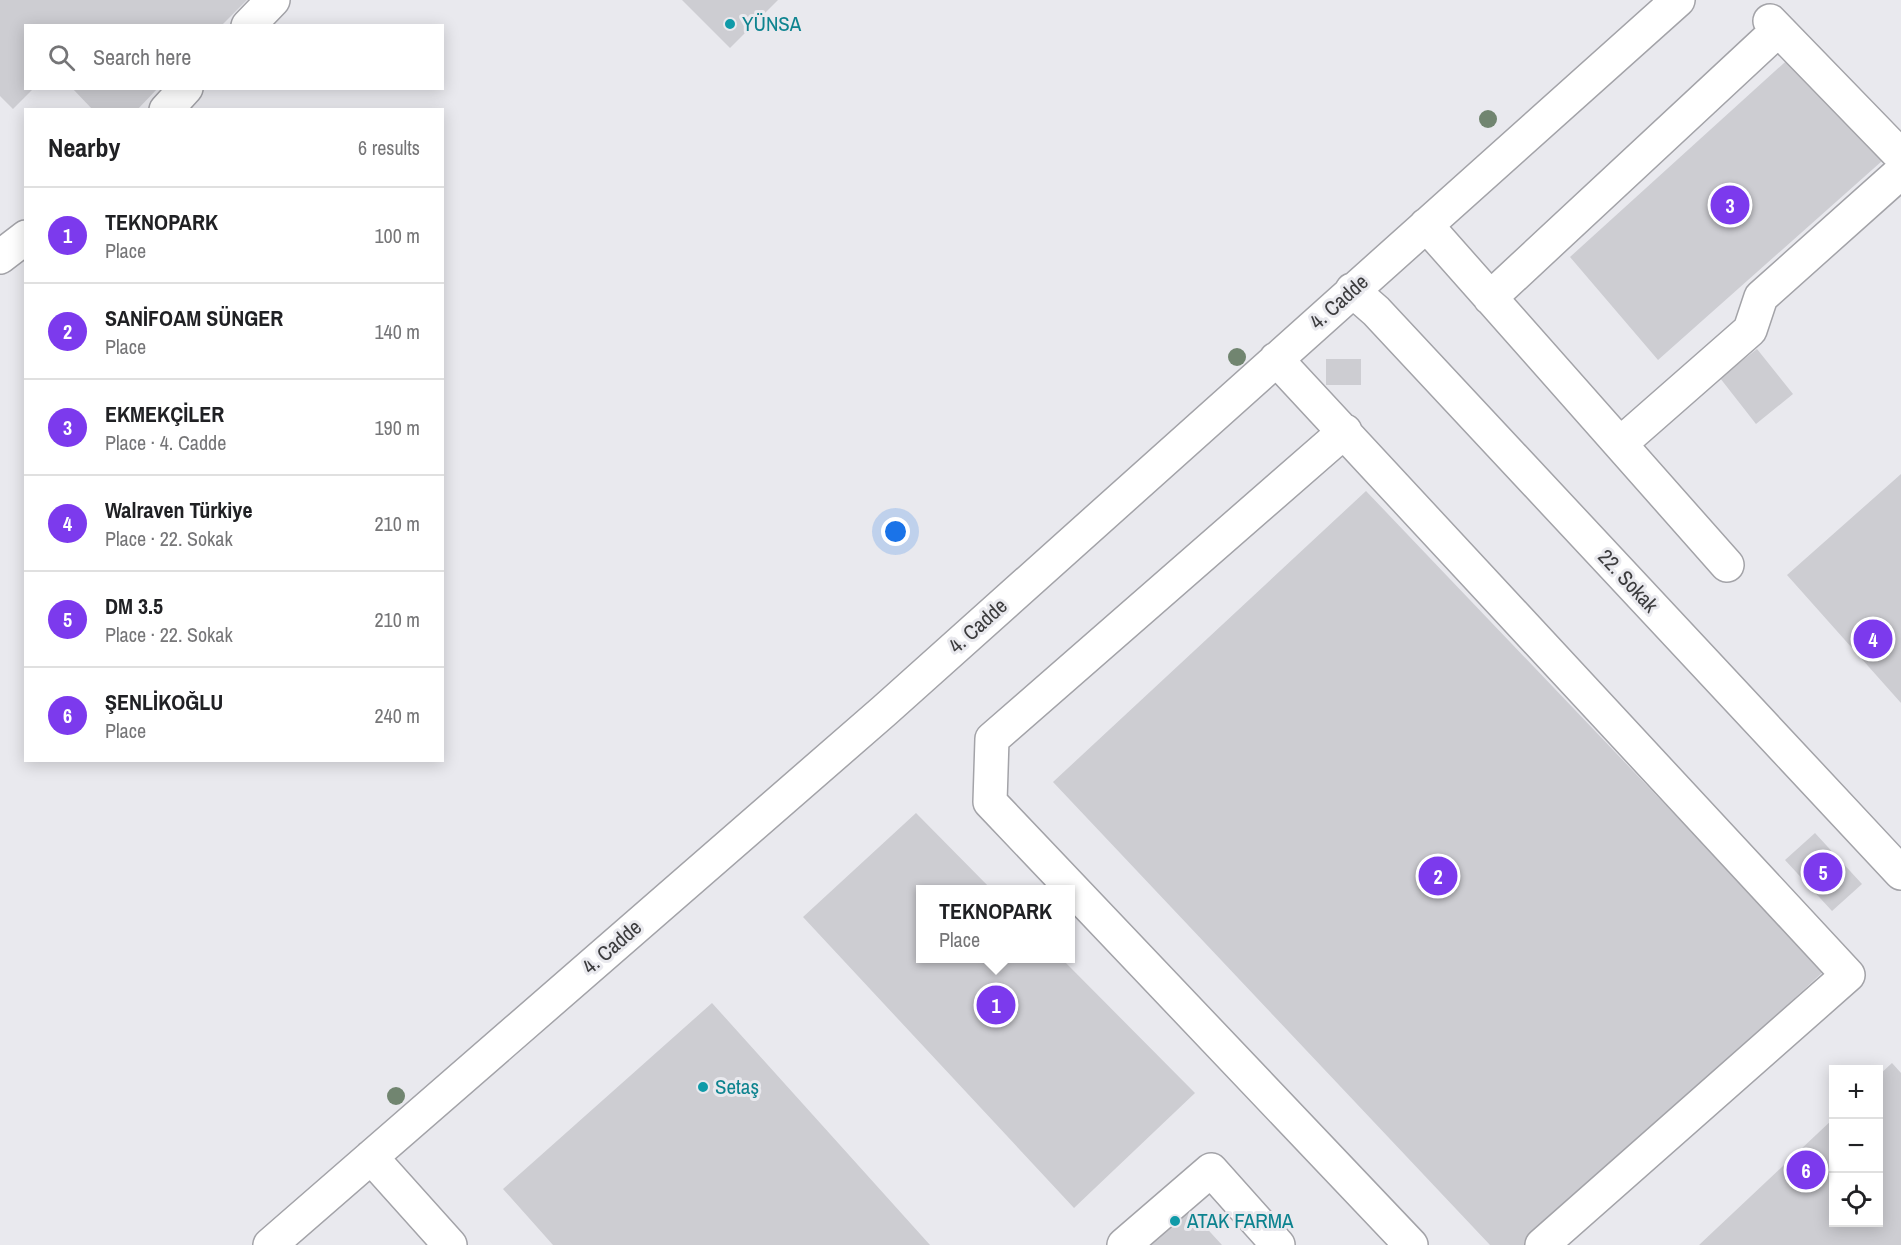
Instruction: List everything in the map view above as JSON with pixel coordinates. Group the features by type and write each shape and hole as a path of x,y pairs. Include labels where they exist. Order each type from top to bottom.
{"street":[{"path":"250,24 273,0"},
{"name":"4. Cadde","path":"270,1245 875,718 1678,0"},
{"path":"1490,298 1774,26 1901,156"},
{"path":"168,108 184,90"},
{"path":"1620,444 1750,330 1761,297 1901,172"},
{"path":"1426,225 1727,565"},
{"path":"0,257 24,239"},
{"name":"22. Sokak","path":"1352,290 1376,311 1901,873"},
{"path":"1276,359 1848,975 1542,1245"},
{"path":"1069,885 990,802 992,739 1345,431"},
{"path":"1075,891 1411,1245"},
{"path":"371,1157 450,1245"},
{"path":"1124,1245 1211,1170 1278,1245"}],"building":[{"path":"0,0 247,0 223,24 24,24 24,90 32,90 13,109 0,96"},
{"name":"YÜNSA","path":"682,0 778,0 730,48"},
{"path":"1795,53 1891,153 1658,360 1570,257"},
{"path":"74,90 156,90 139,108 91,108"},
{"path":"1757,349 1793,394 1756,424 1720,378"},
{"path":"1326,359 1361,359 1361,385 1326,385"},
{"path":"1901,474 1901,703 1787,575"},
{"path":"1366,491 1824,971 1527,1245 1490,1245 1053,782"},
{"path":"916,813 987,885 916,885 916,963 1066,963 1195,1093 1074,1208 803,917"},
{"path":"1815,833 1862,884 1832,911 1785,860"},
{"name":"Setaş","path":"712,1003 930,1245 553,1245 503,1189"},
{"path":"1892,1063 1901,1073 1901,1245 1699,1245 1829,1123 1829,1227 1883,1227 1883,1071"},
{"name":"ATAK FARMA","path":"1178,1197 1222,1245 1122,1245"}],"place":[{"name":"YÜNSA","path":"730,24"},
{"name":"EKMEKÇİLER","path":"1730,205"},
{"name":"Walraven Türkiye","path":"1873,639"},
{"name":"DM 3.5","path":"1823,872"},
{"name":"SANİFOAM SÜNGER","path":"1438,876"},
{"name":"TEKNOPARK","path":"996,1005"},
{"name":"Setaş","path":"703,1087"},
{"name":"ŞENLİKOĞLU","path":"1806,1170"},
{"name":"ATAK FARMA","path":"1175,1221"}]}
